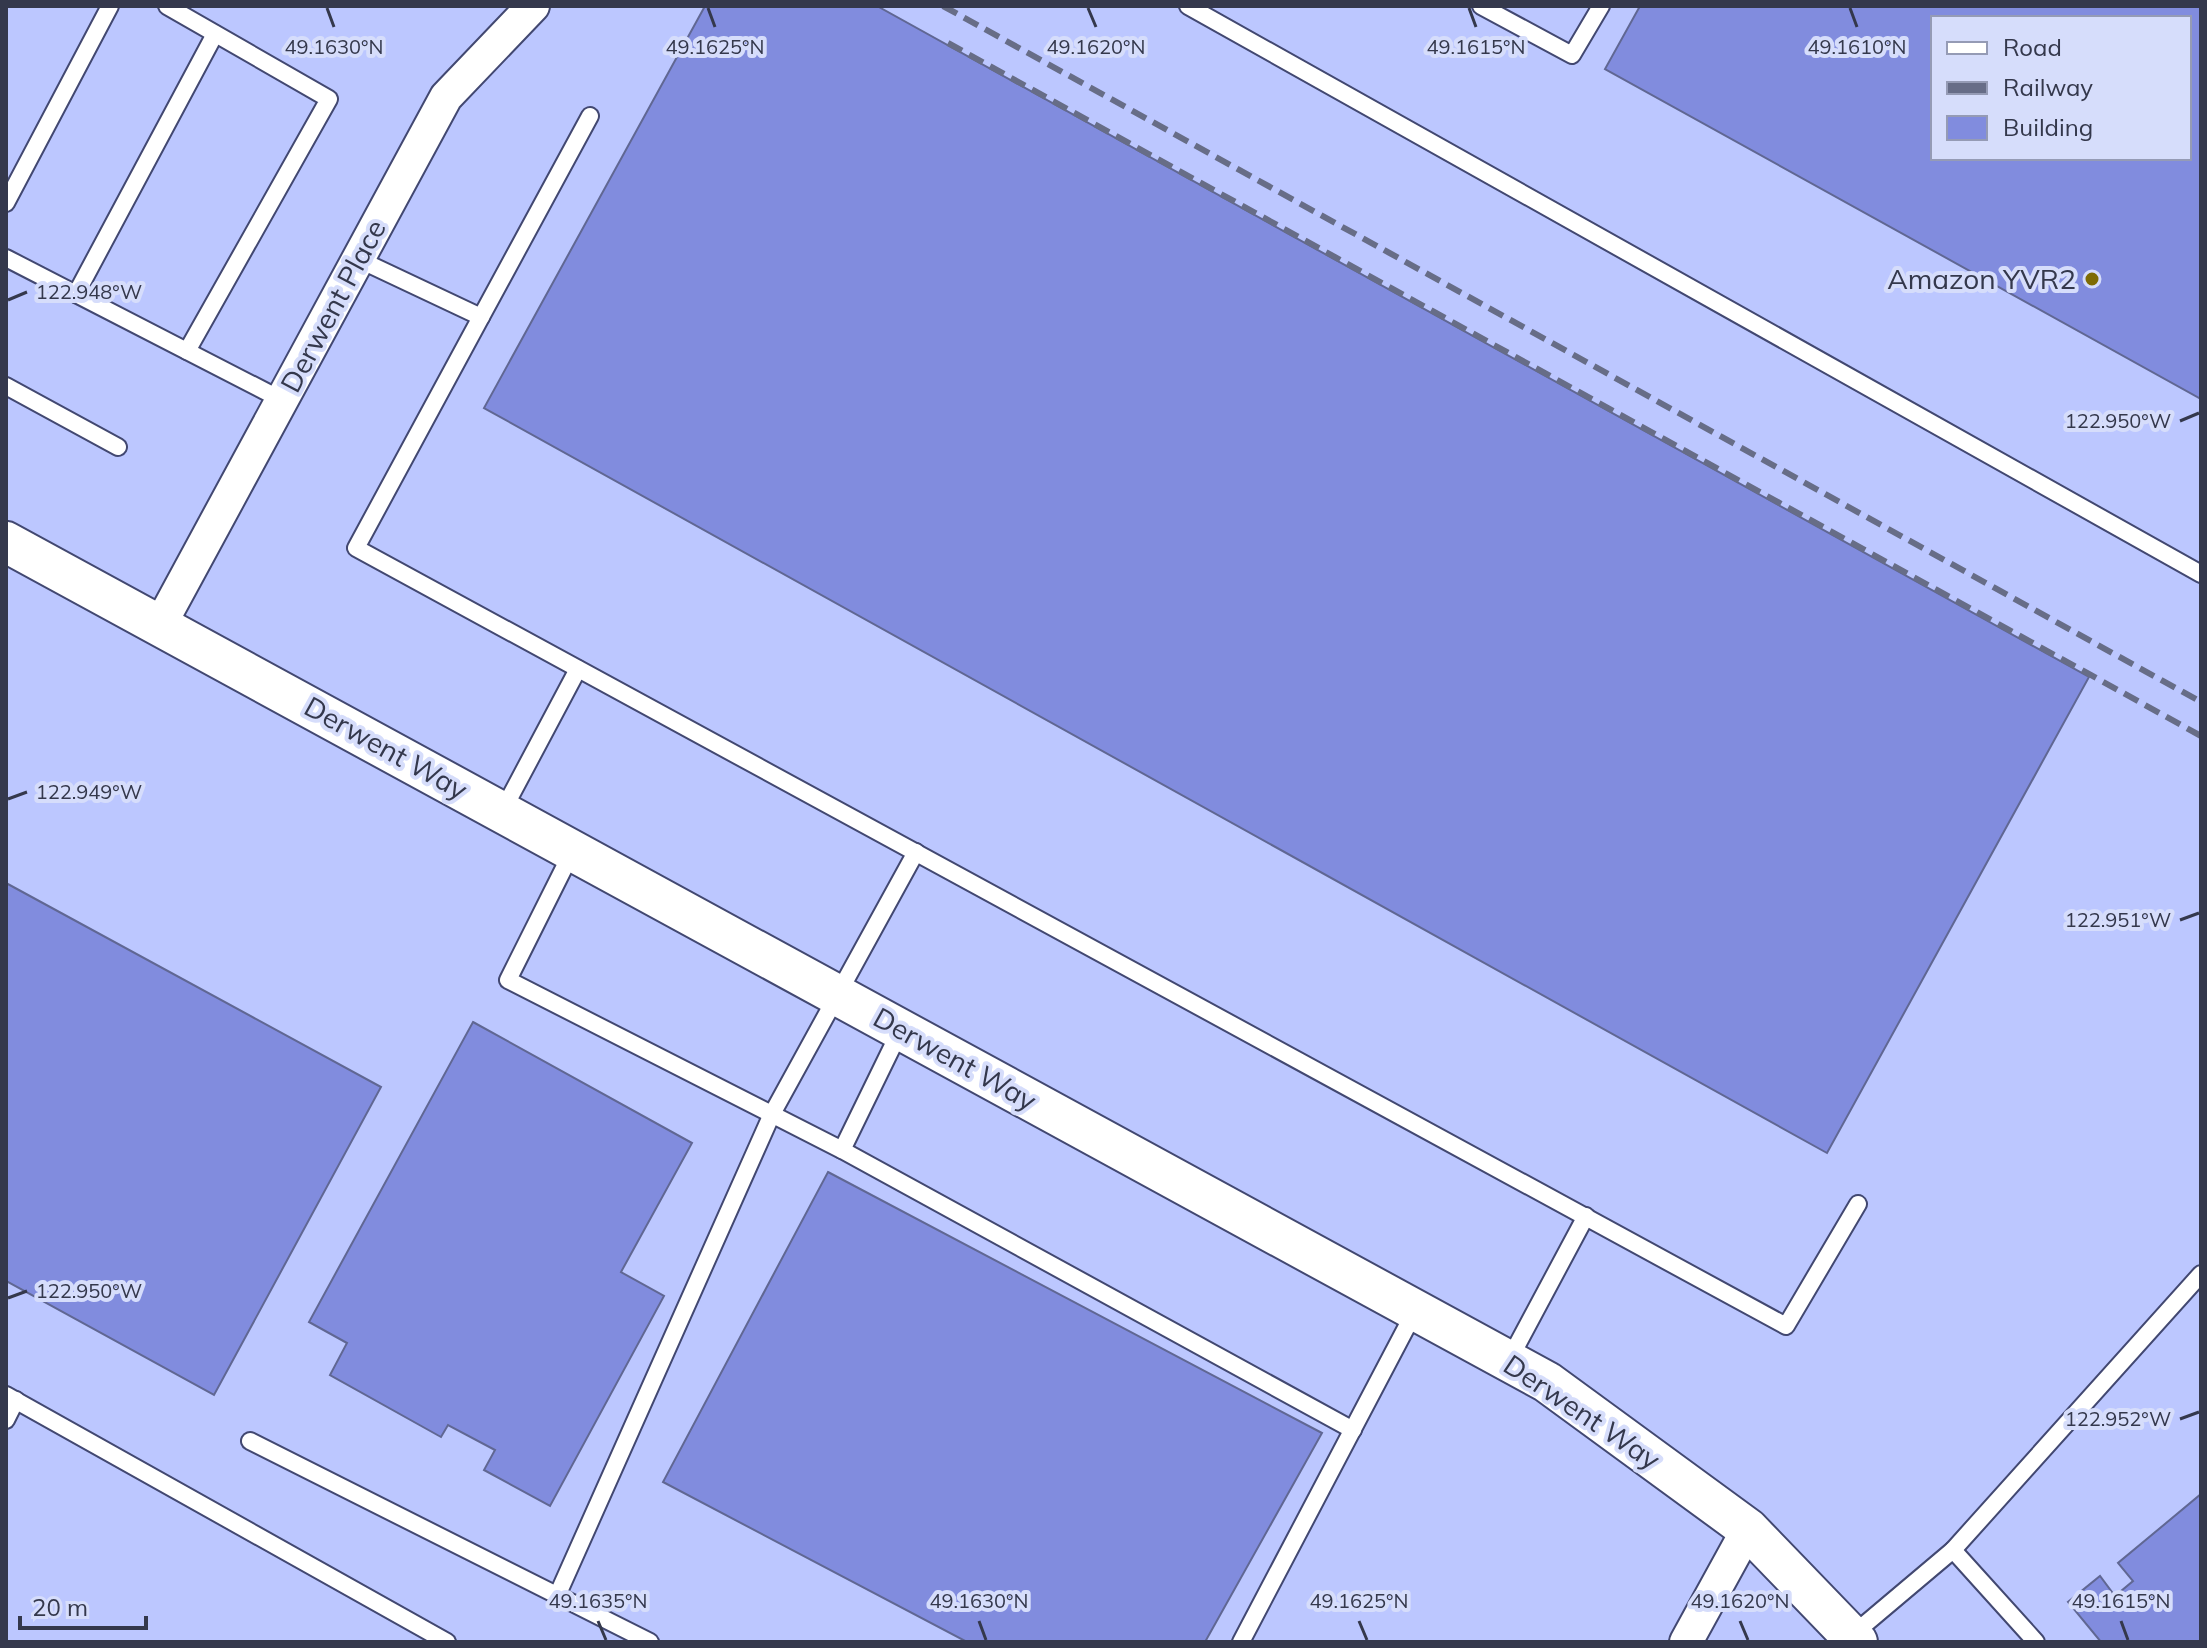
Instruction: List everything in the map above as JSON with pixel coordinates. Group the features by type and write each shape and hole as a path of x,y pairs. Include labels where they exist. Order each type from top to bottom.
{"street":[{"name":"Derwent Place","path":"160,625 446,97 533,6"},
{"name":"Derwent Way","path":"6,542 1547,1382 1748,1529 1854,1639"},
{"path":"1686,1642 1748,1529"}],"lane":[{"path":"6,203 110,6"},
{"path":"167,6 329,99 187,351"},
{"path":"1188,6 2201,574"},
{"path":"1481,6 1572,55 1601,6"},
{"path":"76,294 215,34"},
{"path":"590,116 356,548 1786,1326 1858,1204"},
{"path":"6,258 282,400"},
{"path":"358,259 481,317"},
{"path":"6,386 118,447"},
{"path":"502,812 578,669"},
{"path":"573,850 508,980 842,1150 1353,1430"},
{"path":"557,1596 772,1114 916,852"},
{"path":"842,1150 901,1029"},
{"path":"1508,1361 1586,1216"},
{"path":"1854,1639 1953,1550 2201,1274"},
{"path":"1241,1642 1416,1310"},
{"path":"6,1420 11,1398 447,1642"},
{"path":"250,1441 650,1642"},
{"path":"1953,1550 2036,1642"}],"shaded area":[{"path":"6,6 2201,6 2201,1642 6,1642"}],"building":[{"path":"705,6 877,6 2089,677 1827,1153 484,408"},
{"name":"Amazon YVR2","path":"1640,6 2201,6 2201,399 1605,69"},
{"path":"6,883 381,1087 214,1395 6,1281"},
{"path":"473,1022 692,1143 621,1272 664,1296 550,1506 484,1470 495,1450 448,1425 441,1437 330,1375 347,1343 309,1322"},
{"path":"828,1172 1322,1433 1205,1642 967,1642 663,1482"},
{"path":"2201,1494 2201,1642 2101,1642 2068,1602 2100,1576 2115,1596 2133,1581 2118,1563"}],"railway":[{"path":"943,6 2201,702"},
{"path":"948,43 2201,736"}],"place":[{"name":"Amazon YVR2","path":"2092,279"}]}
